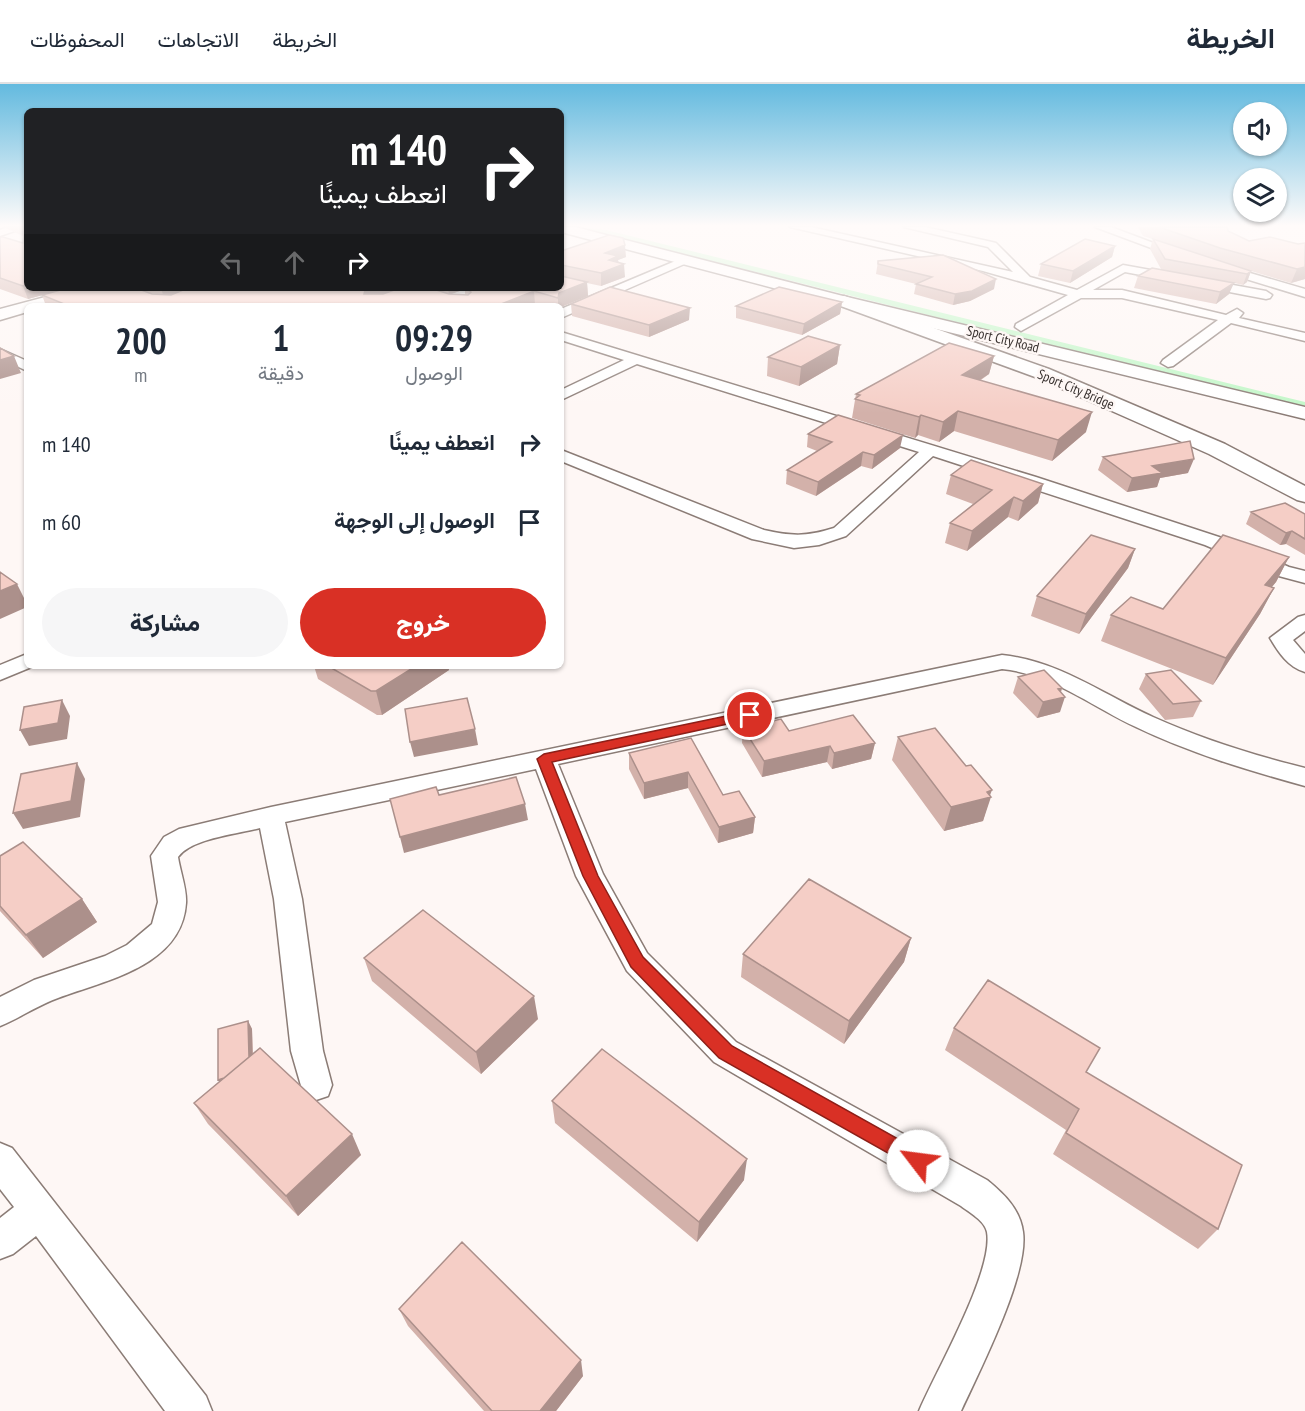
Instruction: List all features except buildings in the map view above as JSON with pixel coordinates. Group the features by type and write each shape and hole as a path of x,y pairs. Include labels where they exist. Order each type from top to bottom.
{"main road":[{"name":"Sport City Road","path":"797,289 1305,412"},
{"name":"Sport City Road","path":"853,289 1305,396"},
{"path":"43,303 87,291"},
{"name":"Sport City Bridge","path":"840,300 1042,373 1217,449 1305,495"},
{"path":"0,315 24,309"}],"street":[{"path":"589,289 608,294"},
{"path":"564,313 619,289"},
{"path":"1061,289 1079,294 1122,294 1305,337"},
{"path":"1021,327 1087,289"},
{"path":"1234,289 1266,295"},
{"path":"1168,363 1228,318 1276,289"},
{"path":"564,337 1181,530 1233,549 1305,582"},
{"path":"0,353 24,365"},
{"path":"564,395 636,359"},
{"path":"564,456 759,535 794,542 819,539 840,532 931,450"},
{"path":"1282,571 1305,577"},
{"path":"1282,571 1305,590"},
{"path":"1305,621 1281,638 1288,652 1305,665"},
{"path":"0,673 24,662"},
{"path":"0,1012 45,989 114,966 137,954 165,930 172,902 164,856 173,844 188,836 272,816 1002,662 1014,662 1049,672 1111,706 1182,738 1265,767 1305,777"},
{"path":"544,759 590,876 637,962 725,1052 974,1193 996,1210 1005,1232 1002,1263 972,1343 940,1411"},
{"path":"272,816 288,899 307,1051 316,1085"},
{"path":"0,1160 191,1411"},
{"path":"0,1241 39,1211"}],"green space":[{"path":"823,289 845,289 1305,402 1305,409"}],"route":[{"path":"750,715 544,759 590,876 637,962 725,1052 918,1161"}]}
